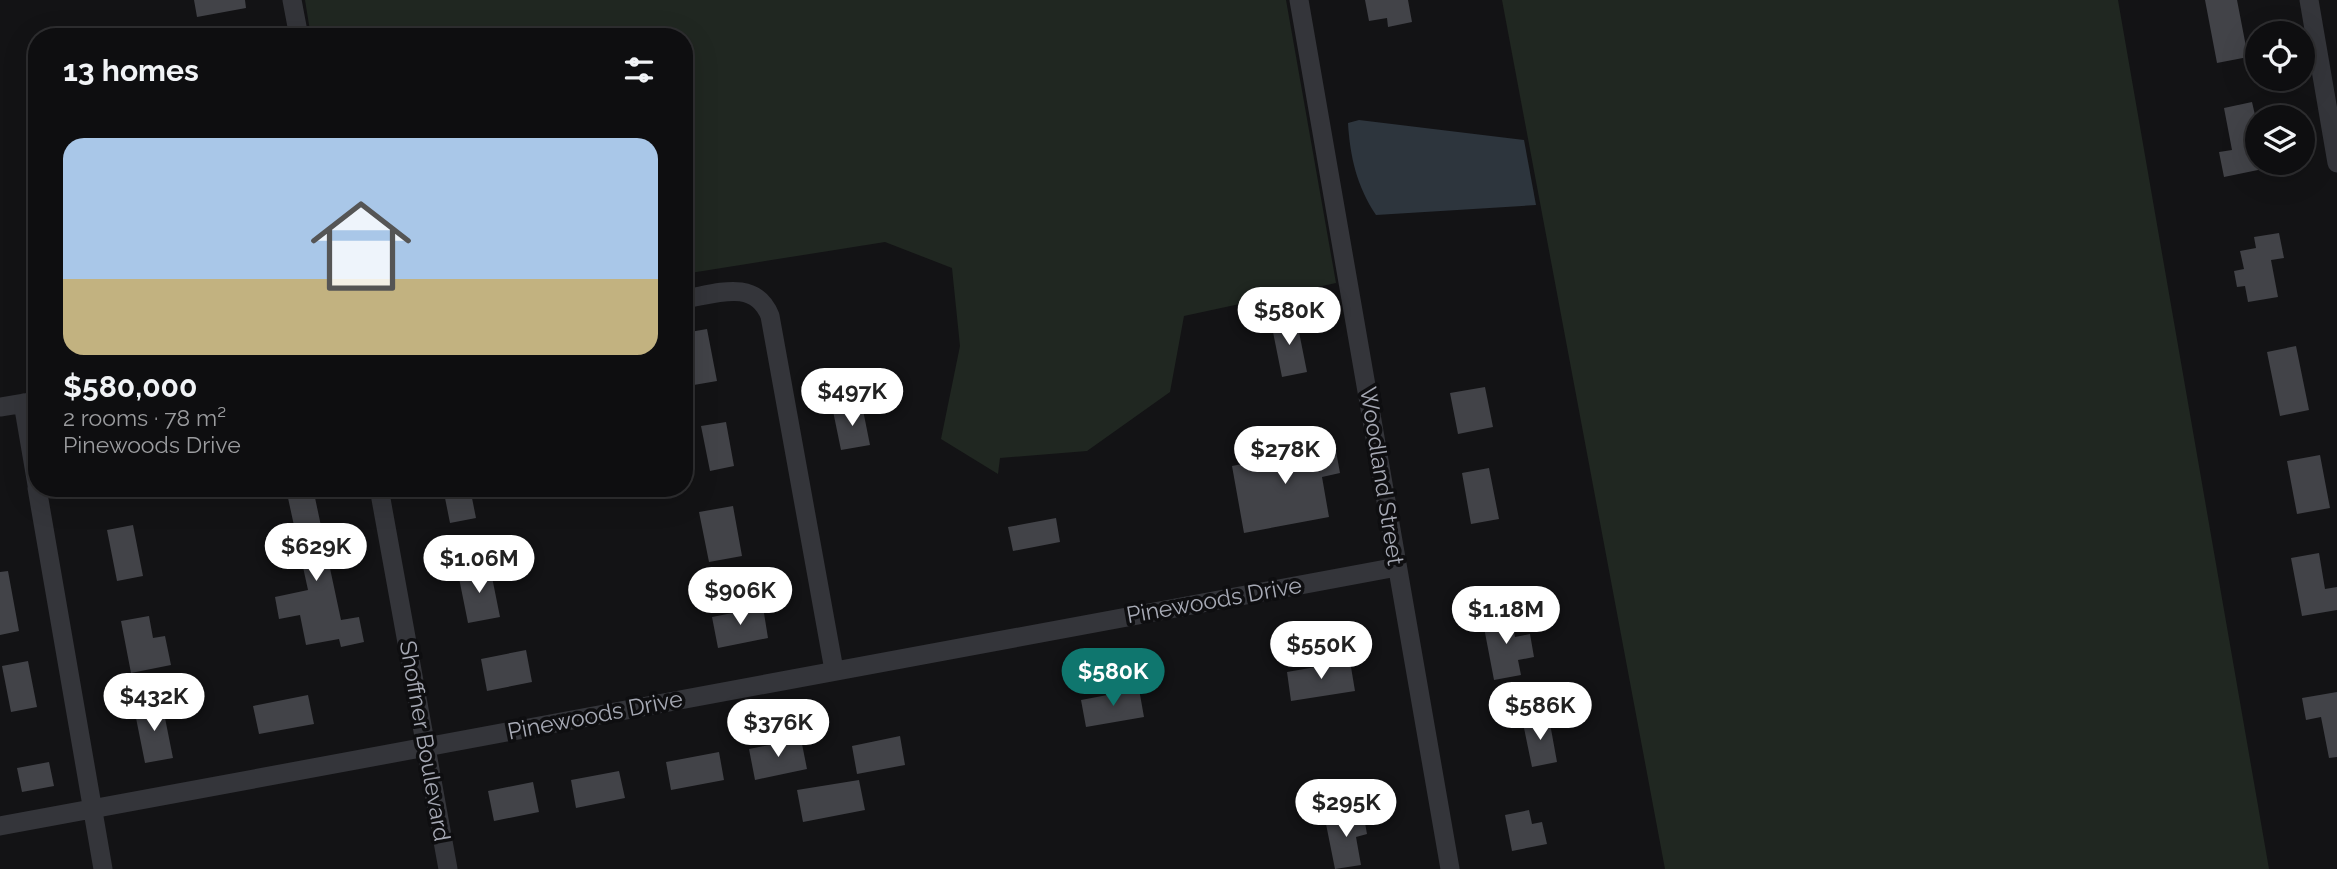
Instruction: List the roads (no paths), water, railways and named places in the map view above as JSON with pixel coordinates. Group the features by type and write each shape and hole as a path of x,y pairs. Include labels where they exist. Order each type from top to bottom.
{"street":[{"path":"292,0 297,28"},
{"name":"Woodland Street","path":"1299,0 1450,869"},
{"path":"2309,0 2337,163"},
{"path":"693,297 741,289 760,299 771,316 834,670"},
{"path":"0,407 28,402"},
{"path":"39,497 103,869"},
{"name":"Shoffner Boulevard","path":"381,497 448,869"},
{"name":"Pinewoods Drive","path":"0,826 94,811 834,670 1397,567"}]}
